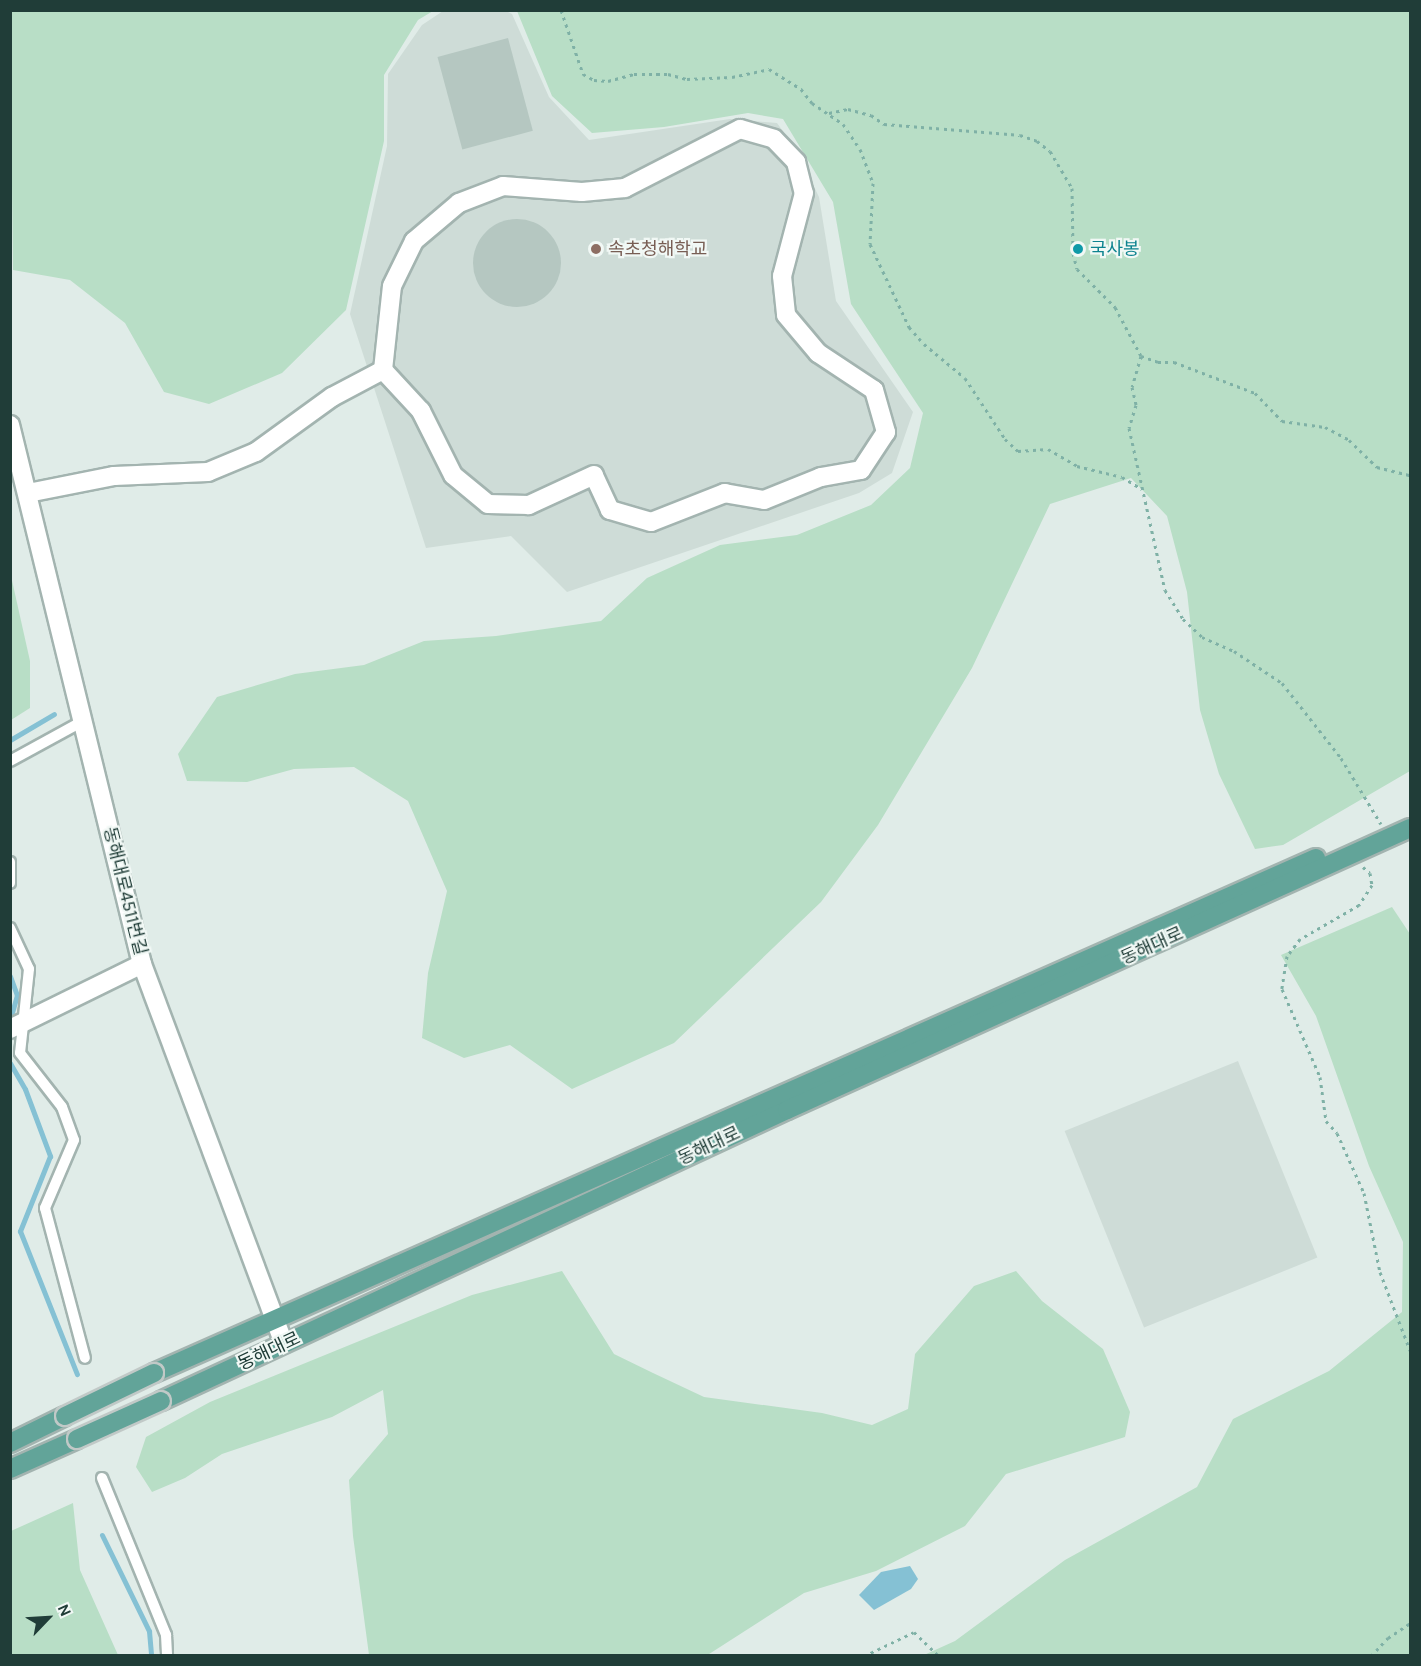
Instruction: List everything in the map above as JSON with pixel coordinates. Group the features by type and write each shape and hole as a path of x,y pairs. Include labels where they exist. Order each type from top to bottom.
{"main road":[{"name":"동해대로","path":"10,1443 274,1316 688,1138 1410,815"},
{"name":"동해대로","path":"10,1469 1410,828"}],"street":[{"path":"740,129 774,138 796,162 804,193 782,276 786,315 818,353 874,390 886,432 861,470 820,477 764,500 725,493 651,522 610,510 594,475 529,505 488,504 453,475 421,411 383,370 392,286 414,241 459,203 503,186 582,192 625,188 740,129"},
{"path":"28,493 114,476 208,472 256,452 332,397 383,370"},
{"name":"동해대로4511번길","path":"10,425 142,964 285,1343"},
{"path":"17,1026 142,964"}],"lane":[{"path":"10,761 83,721"},
{"path":"10,862 10,883"},
{"path":"10,928 29,969 17,1026 20,1053 62,1107 74,1140 45,1208 85,1358"},
{"path":"102,1478 166,1635 167,1656"}],"path":[{"path":"561,10 583,74 594,80 608,81 634,74 668,74 687,79 732,77 769,69 829,113 860,149 873,183 870,244 909,327 924,344 965,378 1005,439 1018,451 1048,449 1077,466 1122,477 1142,489"},
{"path":"829,113 848,109 871,115 884,124 1020,135 1045,146 1061,166 1074,197 1073,253 1077,269 1115,307 1141,356 1132,387 1136,405 1129,428 1141,471 1142,489 1165,590 1183,619 1202,637 1234,651 1282,683 1341,758 1383,827"},
{"path":"1141,356 1174,362 1255,393 1282,421 1325,427 1349,440 1377,467 1410,476"},
{"path":"1350,856 1370,873 1372,885 1359,905 1300,939 1287,956 1282,988 1320,1077 1326,1121 1337,1133 1364,1193 1380,1272 1410,1350"},
{"path":"1371,1656 1388,1638 1410,1623"},
{"path":"864,1656 914,1632 939,1656"}],"shaded area":[{"name":"속초청해학교","path":"443,11 506,11 512,14 549,97 589,140 730,119 777,123 795,148 819,197 836,301 913,412 892,473 859,493 567,592 511,536 426,548 350,314 387,146 388,74 422,25"},
{"path":"1238,1061 1317,1258 1144,1328 1065,1131"}],"green space":[{"path":"10,11 433,11 418,20 384,75 384,141 346,310 282,373 209,404 164,392 125,323 70,280 13,270"},
{"path":"517,11 1410,11 1410,771 1283,845 1255,849 1219,774 1200,710 1187,592 1167,516 1131,478 1050,504 972,668 878,825 821,902 674,1043 572,1089 510,1045 464,1058 422,1038 428,973 447,891 408,801 354,767 294,769 247,782 187,781 178,754 217,697 295,674 364,665 424,641 496,636 601,621 647,578 720,545 797,535 871,505 910,468 923,413 851,304 833,202 783,119 748,113 664,127 592,133 552,96"},
{"path":"11,576 30,661 30,708 11,720"},
{"path":"1392,907 1410,934 1410,1655 924,1655 955,1641 1065,1560 1197,1487 1233,1419 1329,1371 1402,1312 1403,1242 1369,1166 1316,1016 1281,955"},
{"path":"562,1271 614,1354 704,1397 822,1413 872,1425 908,1409 915,1354 974,1286 1016,1271 1042,1301 1103,1349 1130,1412 1125,1437 1006,1474 965,1526 876,1571 804,1593 706,1656 369,1655 353,1536 349,1480 388,1434 383,1390 332,1417 222,1454 185,1478 152,1492 136,1467 146,1437 210,1402 472,1295"},
{"path":"73,1503 80,1570 118,1655 11,1655 11,1531"}],"water":[{"path":"910,1566 918,1579 911,1589 874,1610 859,1595 881,1572"}],"building":[{"path":"508,38 533,131 462,150 437,57"},
{"path":"517,219 534,222 548,232 558,246 561,263 558,280 548,294 534,304 517,307 500,304 486,294 476,280 473,263 476,246 486,232 500,222"}],"waterway":[{"path":"10,740 54,714"},
{"path":"10,976 17,995 10,1019"},
{"path":"10,1063 25,1089 50,1156 20,1231 77,1374"},
{"path":"102,1535 149,1631 151,1656"}],"place":[{"name":"속초청해학교","path":"596,249"},
{"name":"국사봉","path":"1078,249"}]}
